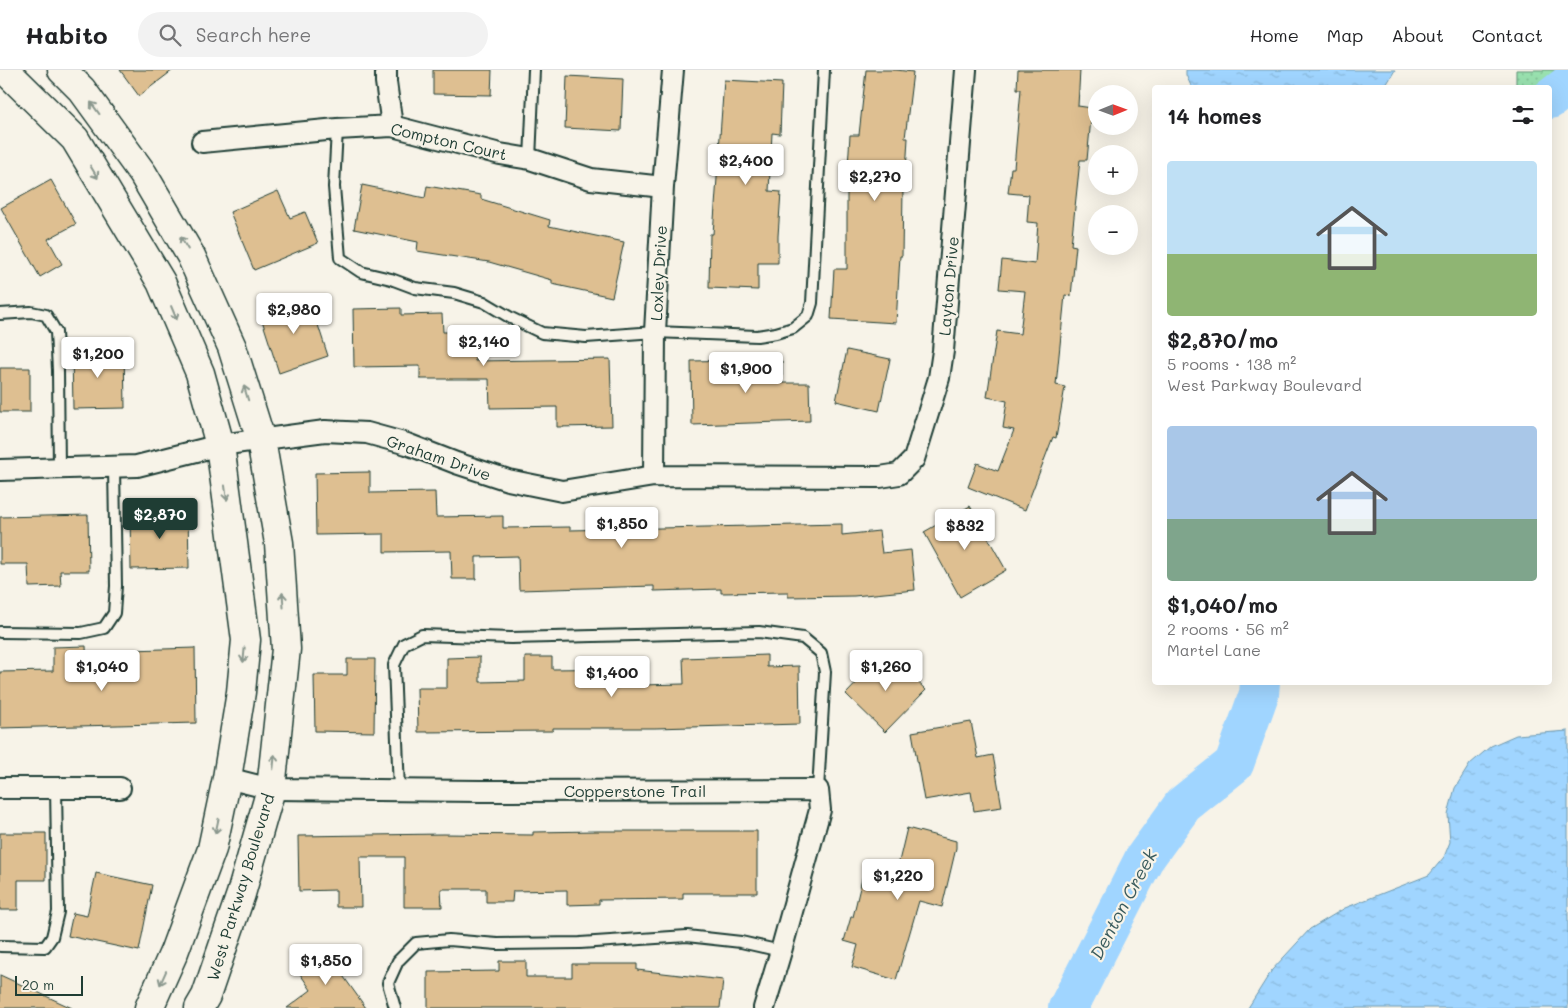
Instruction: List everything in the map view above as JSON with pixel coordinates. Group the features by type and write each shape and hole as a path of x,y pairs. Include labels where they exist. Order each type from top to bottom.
{"street":[{"path":"5,70 74,139 161,282 200,373 220,445 246,640 241,692 227,778 212,849 174,952 150,1008"},
{"name":"West Parkway Boulevard","path":"62,70 82,90 143,174 192,256 232,347 261,440 279,543 286,649 271,789 241,894 206,996 199,1008"},
{"path":"386,70 392,126"},
{"name":"Loxley Drive","path":"654,476 655,332 662,187 673,70"},
{"name":"Layton Drive","path":"880,477 899,474 914,459 939,378 943,351 966,70"},
{"name":"Compton Court","path":"202,142 337,129 392,126 500,154 530,159 591,179 662,187"},
{"name":"Graham Drive","path":"0,470 137,466 220,445 326,431 367,433 407,444 508,480 562,491 654,476 880,477"},
{"name":"Copperstone Trail","path":"227,778 271,789 818,790"},
{"path":"0,788 120,788"},
{"path":"764,1008 782,951 820,810 818,790"}],"lane":[{"path":"530,159 534,70"},
{"path":"337,129 334,187 340,258 362,272 391,279 416,288 454,293 484,302 511,318 542,332 586,337 655,332 756,336 776,334 793,328 808,316 812,303 824,70"},
{"path":"0,314 30,312 46,315 56,332 59,468"},
{"path":"0,632 80,633 104,628 114,613 116,586 114,467"},
{"path":"399,790 394,665 404,644 422,635 511,638 760,632 803,638 821,653 826,672 818,790"},
{"path":"0,946 45,947 52,937 58,912 56,788"},
{"path":"395,1008 388,983 398,961 416,944 448,940 497,944 571,943 687,936 741,942 782,951"}],"green space":[{"path":"1516,70 1568,70 1568,85 1552,97 1552,85 1516,85"}],"water":[{"path":"1186,70 1395,70 1386,85 1191,85"},
{"path":"1568,731 1568,1008 1248,1008 1272,970 1310,929 1345,908 1429,875 1444,857 1450,842 1448,814 1455,788 1470,764 1491,746 1516,735"}],"building":[{"path":"120,70 173,70 139,96"},
{"path":"433,70 492,70 491,95 433,94"},
{"path":"866,70 913,72 905,138 908,138 905,189 903,189 902,256 900,256 896,323 831,319 834,269 847,269 847,182 850,135 859,135"},
{"path":"1018,70 1080,70 1078,106 1088,107 1089,135 1087,160 1080,160 1071,245 1076,246 1071,296 1065,295 1056,385 1065,387 1056,438 1053,437 1025,510 968,487 977,463 998,471 1014,430 1003,428 1007,401 987,397 997,331 1020,334 1025,291 999,289 1002,260 1035,264 1038,223 1027,222 1029,195 1008,193 1011,168 1014,168 1021,89 1017,89"},
{"path":"567,76 623,79 621,131 565,128"},
{"path":"724,80 782,83 780,134 772,133 769,191 781,192 778,263 758,263 758,290 709,288 710,234 713,234"},
{"path":"51,180 76,224 48,239 62,264 40,277 1,208"},
{"path":"362,185 425,198 427,186 481,195 481,199 550,220 549,226 624,242 612,297 552,284 552,280 489,262 417,251 418,242 354,229"},
{"path":"278,191 290,218 305,212 318,243 254,270 230,212"},
{"path":"309,297 328,356 279,373 260,314"},
{"path":"401,308 401,315 442,314 443,332 475,332 475,361 610,359 612,426 557,427 557,407 490,408 489,379 420,379 420,366 354,367 353,309"},
{"path":"124,349 125,408 73,409 72,350"},
{"path":"847,350 890,359 879,411 836,401"},
{"path":"744,360 744,362 782,361 782,383 809,383 810,421 692,425 691,361"},
{"path":"0,368 30,368 30,412 0,412"},
{"path":"370,472 370,493 435,492 436,517 503,516 503,528 570,527 570,530 842,524 842,535 879,531 882,553 911,550 915,590 854,596 788,597 788,592 721,593 721,589 654,591 654,586 519,590 518,556 476,557 476,579 452,579 451,551 384,552 384,534 316,535 315,473"},
{"path":"970,506 1006,570 960,597 924,532"},
{"path":"188,512 189,568 131,569 130,513"},
{"path":"88,515 89,571 60,571 61,586 29,587 28,564 0,564 0,517"},
{"path":"86,646 87,676 132,675 131,650 195,648 196,723 0,728 0,672 53,671 53,647"},
{"path":"886,652 926,690 885,732 846,694"},
{"path":"767,655 767,667 799,666 800,724 655,728 553,728 553,731 418,732 417,688 447,688 447,658 480,657 480,682 525,681 525,657 552,657 552,669 640,668 640,685 684,684 683,658"},
{"path":"347,659 375,659 374,732 315,731 314,675 347,675"},
{"path":"971,722 978,758 993,755 1002,807 974,811 971,792 924,800 912,732"},
{"path":"907,828 956,841 956,848 942,907 919,901 896,980 852,967 858,945 844,941 851,917 853,917 866,862 897,870"},
{"path":"757,831 757,893 683,893 683,899 599,900 599,904 567,905 567,890 513,891 512,902 486,902 486,889 441,889 442,907 404,907 404,857 360,857 361,907 336,907 336,890 299,891 298,836 533,835 533,832"},
{"path":"0,833 46,833 46,880 18,880 18,910 0,910"},
{"path":"96,873 152,885 139,951 68,936 73,913 87,916"},
{"path":"324,949 366,1008 287,1008 311,990 296,968"},
{"path":"499,961 526,961 526,977 572,977 572,964 637,964 637,970 723,980 720,1008 428,1008 428,972 499,971"},
{"path":"0,975 72,1008 0,1008"}],"waterway":[{"name":"Denton Creek","path":"1552,97 1568,85"},
{"name":"Denton Creek","path":"1068,1008 1144,859 1183,805 1234,764 1259,694 1260,685"}]}
